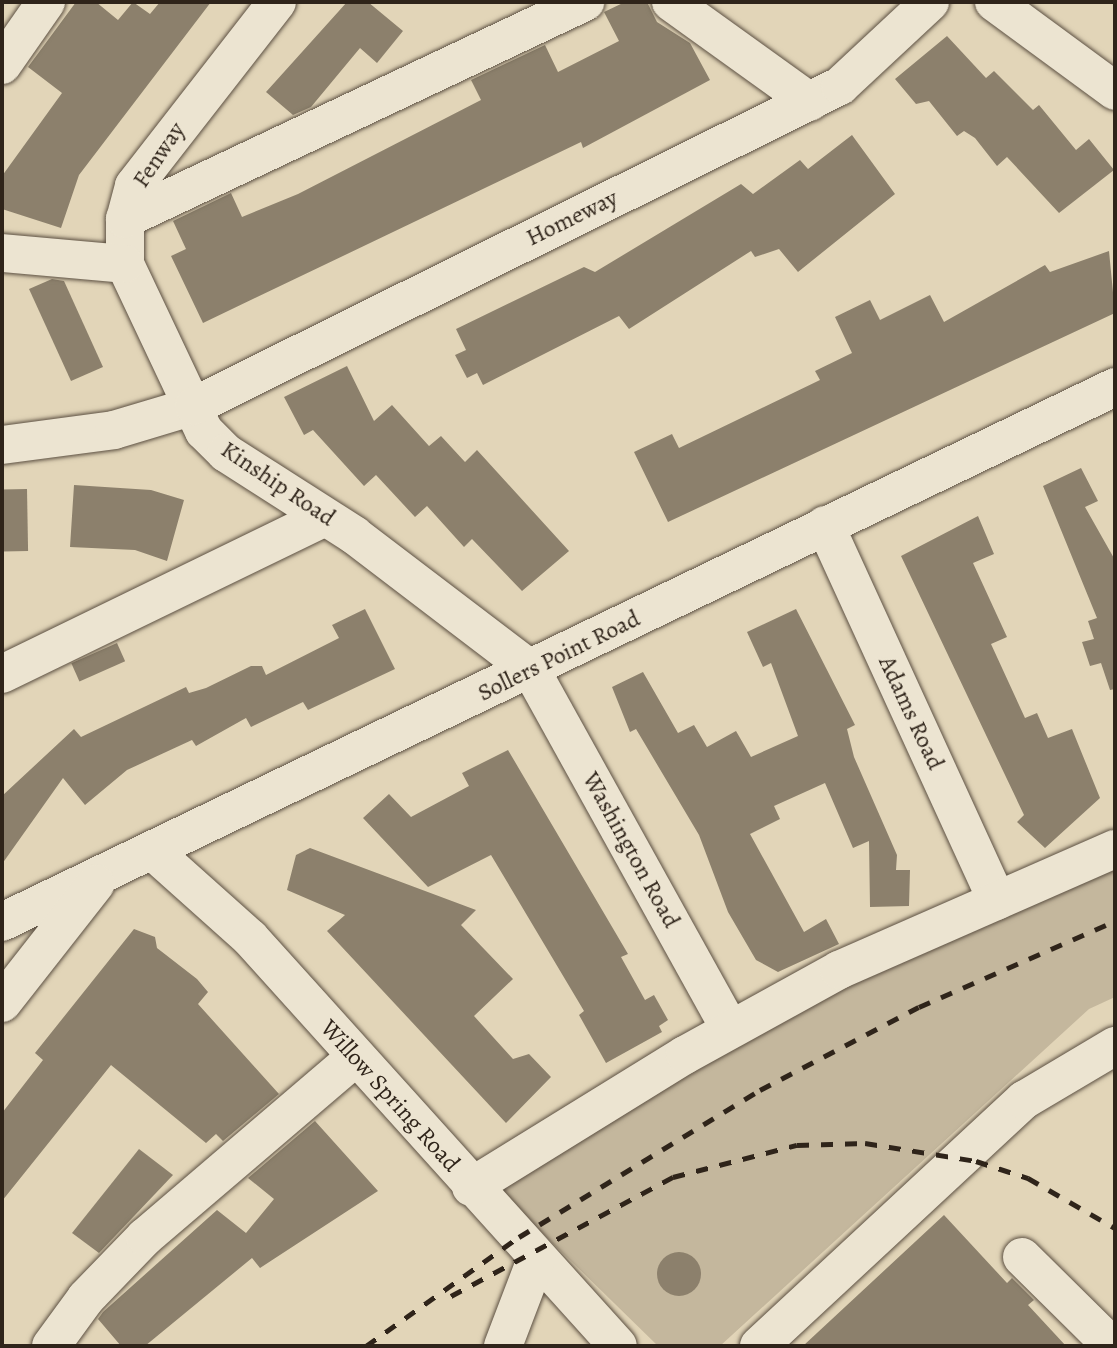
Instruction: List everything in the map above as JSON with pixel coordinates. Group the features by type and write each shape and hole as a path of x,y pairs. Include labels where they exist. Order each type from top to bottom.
{"street":[{"path":"2,65 46,2"},
{"name":"Fenway","path":"194,406 125,264 125,219 134,186 157,152 276,2"},
{"path":"125,219 585,2"},
{"path":"671,2 810,102"},
{"name":"Homeway","path":"194,406 810,102 876,57 930,2"},
{"path":"994,2 1115,91"},
{"path":"2,253 125,264"},
{"name":"Sollers Point Road","path":"2,922 155,853 825,525 1115,387"},
{"path":"2,445 114,430 194,406"},
{"name":"Kinship Road","path":"194,406 204,431 226,453 325,517 531,670"},
{"path":"2,674 325,517"},
{"name":"Adams Road","path":"825,525 998,901"},
{"name":"Washington Road","path":"531,670 730,1030"},
{"path":"471,1186 730,1030 838,971 1115,849"},
{"name":"Willow Spring Road","path":"155,853 250,938 618,1346"},
{"path":"2,1003 100,879"},
{"path":"759,1346 1024,1100 1115,1046"},
{"path":"51,1346 86,1298 145,1237 356,1057"},
{"path":"503,1346 537,1257"},
{"path":"1022,1257 1112,1346"}],"shaded area":[{"path":"1115,855 1115,997 1089,1009 720,1346 658,1346 488,1180 655,1077"}],"building":[{"path":"76,2 96,2 118,20 133,2 150,14 160,2 211,2 79,175 61,228 2,209 2,176 62,93 28,67"},
{"path":"347,2 368,2 403,31 377,63 360,48 311,107 293,115 266,92"},
{"path":"625,2 647,2 657,22 690,43 710,80 583,148 581,142 203,323 171,256 186,249 173,221 231,193 242,217 298,194 481,100 471,80 545,45 558,72 619,41 604,12"},
{"path":"947,36 986,78 994,71 1033,110 1039,105 1076,150 1089,139 1114,170 1059,213 1007,157 997,166 975,138 964,131 957,136 929,101 916,104 895,79"},
{"path":"852,135 895,194 798,272 779,249 755,257 751,251 629,329 619,316 483,385 477,373 467,378 455,355 466,350 456,329 584,267 595,272 741,184 753,194 800,160 808,169"},
{"path":"1109,251 1115,313 668,522 634,452 672,434 679,448 820,380 815,371 852,353 835,317 870,300 880,320 930,295 944,322 1045,265 1050,272"},
{"path":"52,279 64,281 103,367 71,381 29,289"},
{"path":"347,366 374,421 392,405 429,446 441,436 465,462 477,450 569,551 522,591 472,539 464,547 427,506 415,517 376,475 364,486 313,430 304,435 284,397"},
{"path":"1081,468 1098,501 1085,507 1115,560 1115,689 1110,690 1101,663 1090,666 1082,642 1094,639 1088,621 1097,618 1043,486"},
{"path":"74,485 151,490 184,500 167,561 135,550 70,547"},
{"path":"2,489 27,489 28,551 3,551"},
{"path":"978,516 994,554 973,563 1007,637 991,644 1025,718 1037,713 1048,738 1072,729 1100,798 1045,848 1017,822 1024,815 901,556"},
{"path":"365,609 395,669 308,710 303,702 251,727 246,718 196,746 192,740 127,770 85,805 63,778 2,864 2,796 74,729 81,737 186,687 189,693 206,688 251,666 262,666 266,675 339,638 332,625"},
{"path":"796,609 855,725 847,729 854,757 897,855 896,870 910,870 909,906 870,907 869,841 853,848 825,783 774,806 780,819 750,834 804,932 826,919 839,944 778,972 756,960 728,912 699,835 636,729 630,732 612,687 643,672 678,733 694,725 707,747 736,731 751,757 798,736 771,663 763,667 747,632"},
{"path":"117,643 125,661 79,682 71,663"},
{"path":"508,750 628,954 621,957 645,1000 654,995 668,1020 659,1026 662,1032 606,1063 579,1015 584,1011 491,855 428,887 363,818 389,794 411,817 469,786 462,773"},
{"path":"310,848 476,910 461,925 513,979 474,1016 513,1059 529,1054 551,1077 506,1123 327,931 345,915 287,890 296,855"},
{"path":"134,929 155,937 157,948 197,979 208,992 198,1004 279,1094 223,1141 216,1134 206,1143 111,1065 2,1201 2,1113 43,1060 35,1053"},
{"path":"315,1121 378,1191 260,1268 252,1258 145,1346 121,1346 98,1319 103,1312 217,1210 246,1233 274,1199 248,1178"},
{"path":"139,1149 173,1175 99,1253 72,1233"},
{"path":"944,1215 1007,1283 1012,1278 1034,1300 1028,1305 1066,1346 803,1346"},
{"path":"679,1252 695,1258 701,1274 695,1290 679,1296 663,1290 657,1274 663,1258"}],"railway":[{"path":"366,1346 519,1237 760,1090 919,1007 1115,921"},
{"path":"451,1296 673,1177 797,1145 865,1143 976,1161 1028,1178 1115,1228"}]}
